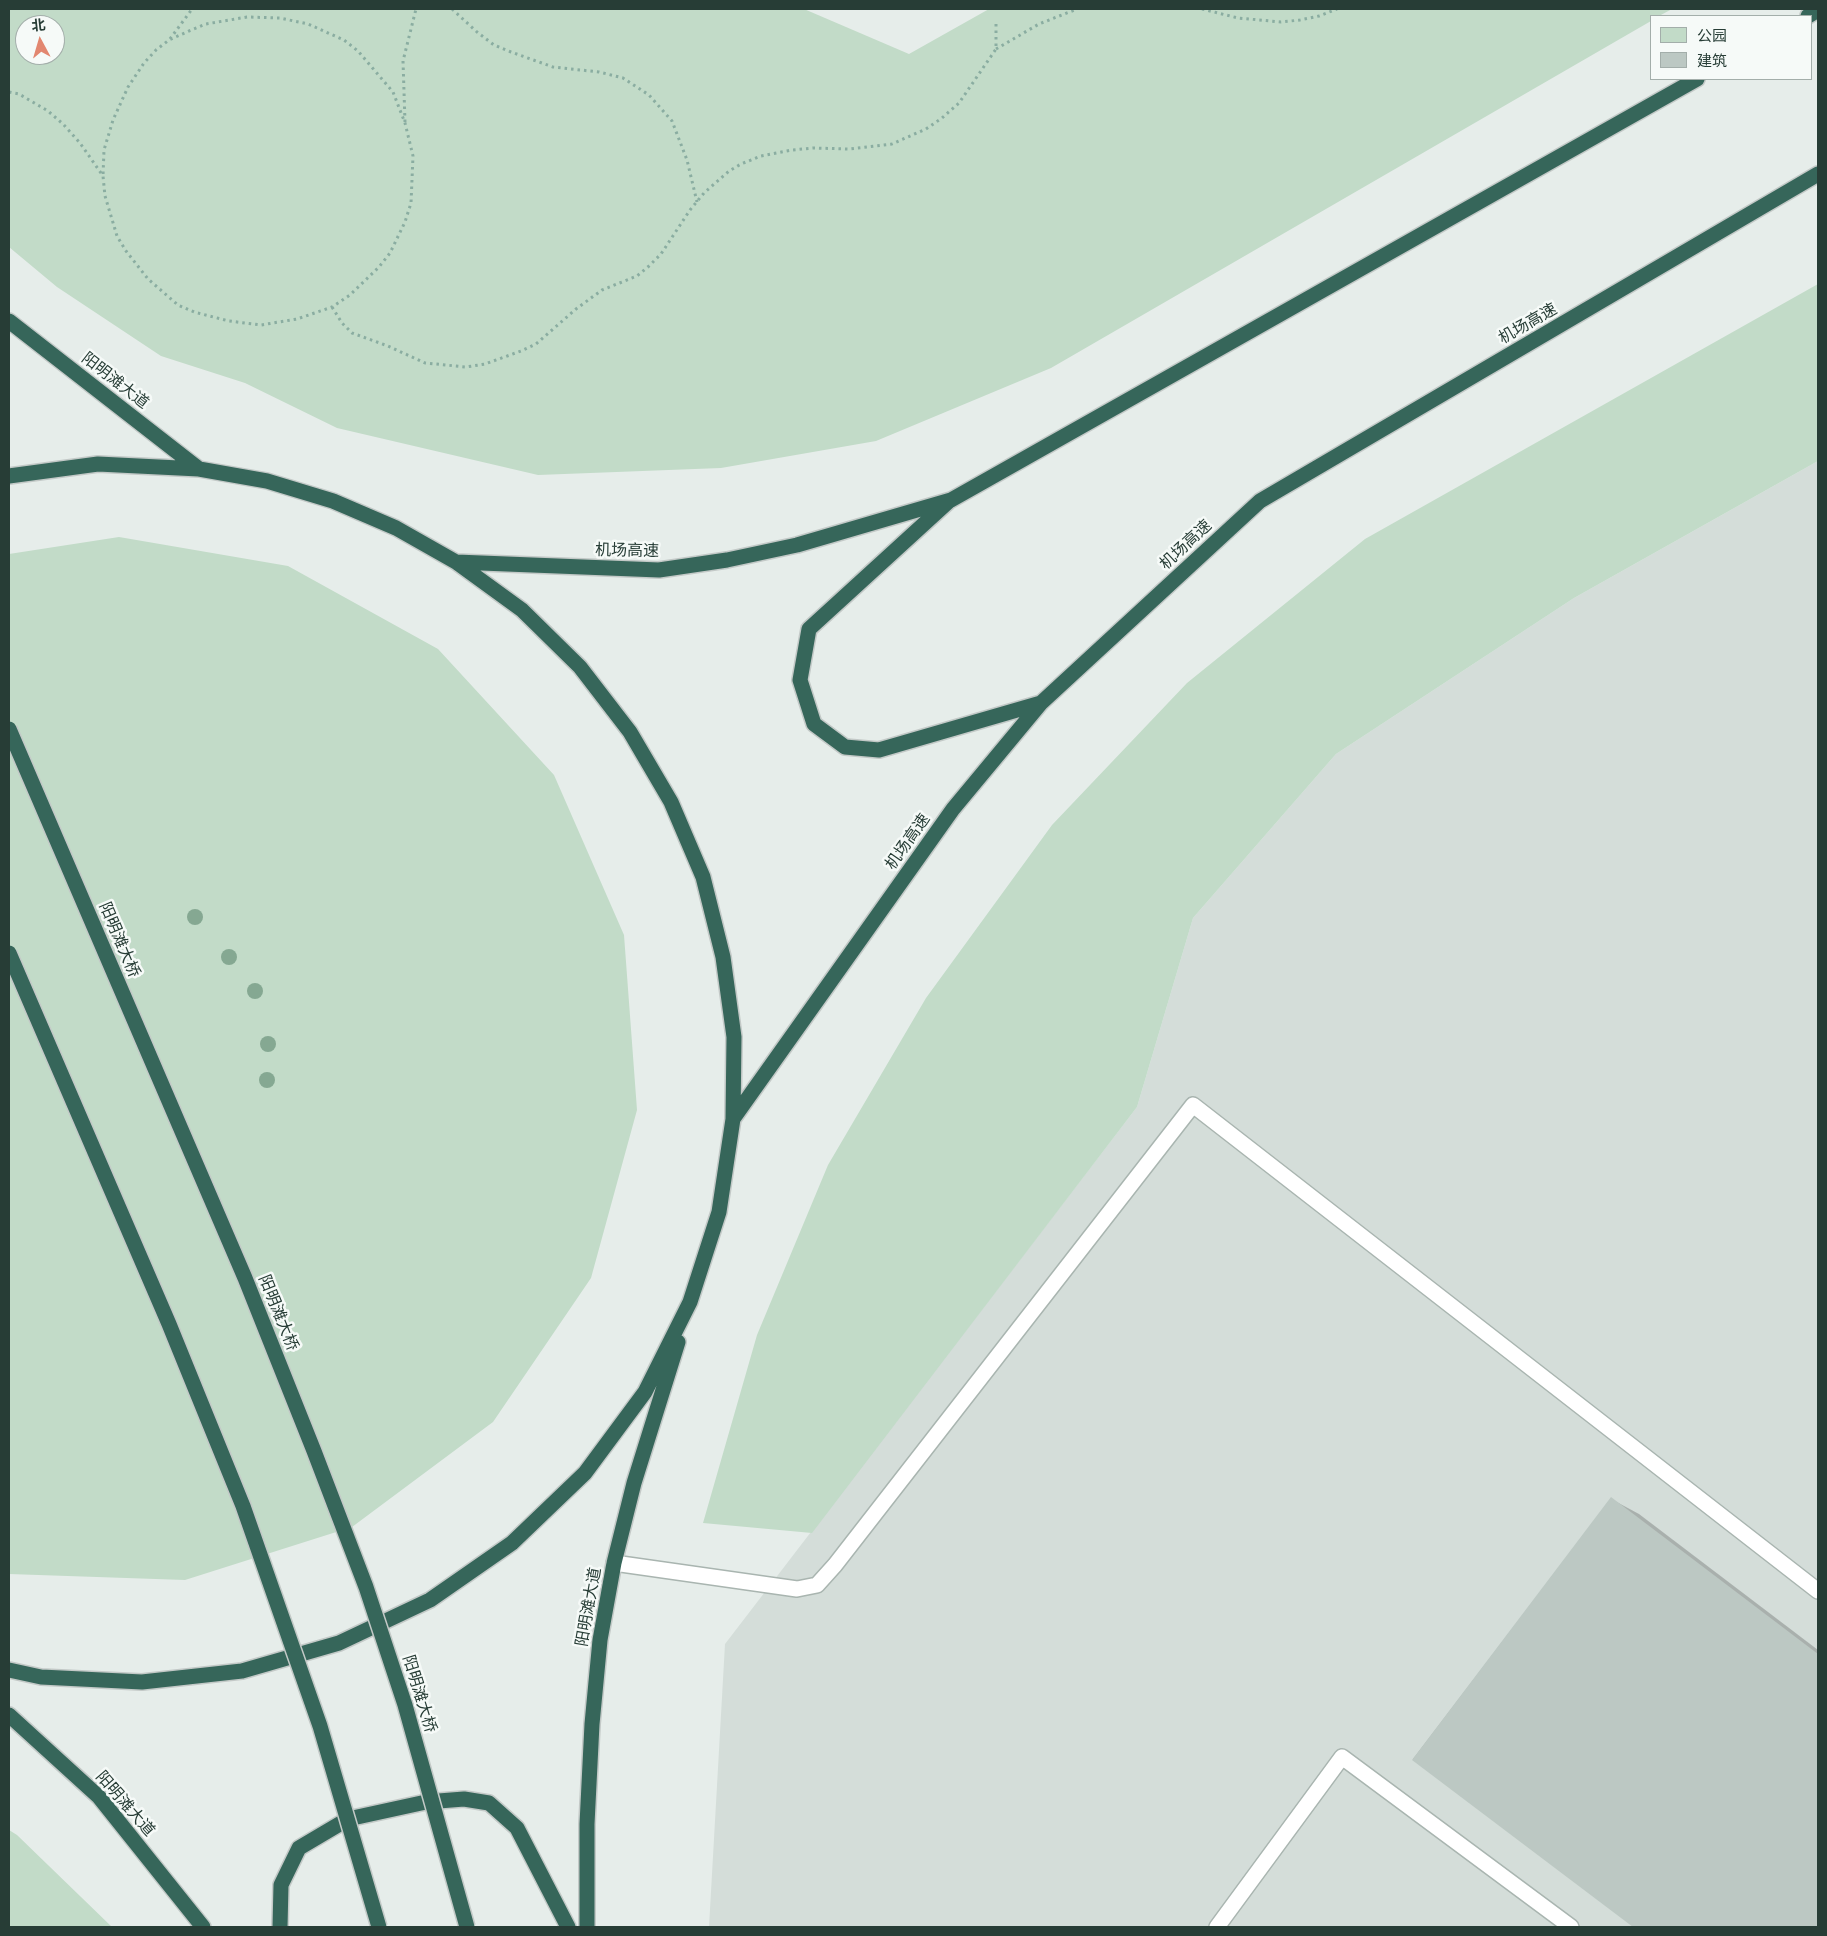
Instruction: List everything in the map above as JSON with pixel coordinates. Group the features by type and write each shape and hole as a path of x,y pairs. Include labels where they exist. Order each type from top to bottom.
{"highway":[{"name":"机场高速","path":"456,562 660,570 727,560 797,545 951,500 1695,80"},
{"name":"机场高速","path":"733,1119 953,809 1041,703 1260,501 1818,174"},
{"name":"阳明滩大道","path":"9,321 199,469"},
{"path":"9,476 98,464 199,469 267,481 333,501 396,528 456,562 522,610 580,668 630,732 672,802 703,877 723,956 734,1038 733,1119 719,1212 690,1302 644,1392 584,1473 512,1543 430,1600 339,1643 242,1671 142,1682 41,1677 9,1670"},
{"path":"951,500 808,629 800,680 814,724 845,747 879,750 1041,703"},
{"name":"阳明滩大桥","path":"9,728 246,1278 318,1460 366,1587 405,1705 467,1927"},
{"path":"9,953 169,1324 243,1506 320,1726 380,1927"},
{"name":"阳明滩大道","path":"587,1927 587,1824 592,1724 600,1640 614,1563 634,1483 690,1302"},
{"name":"阳明滩大道","path":"9,1715 99,1797 203,1927"},
{"path":"280,1927 281,1885 298,1848 348,1819 426,1802 464,1799 489,1803 517,1828 568,1927"}],"lane":[{"path":"614,1563 797,1589 817,1585 842,1557 1193,1105 1818,1590"},
{"path":"1217,1927 1342,1757 1571,1927"}],"path":[{"path":"169,40 192,9"},
{"path":"405,123 403,61 416,9"},
{"path":"452,9 494,45 553,67 598,72 622,78 649,95 672,121 686,160 697,202"},
{"path":"332,307 352,333 388,346 425,363 466,367 484,364 536,344 576,309 602,290 637,276 662,254 690,210 704,193 729,171 741,164 776,152 806,148 849,149 892,144 926,129 959,103 996,49 1039,24 1077,9"},
{"path":"1202,9 1238,18 1281,22 1319,16 1337,9"},
{"path":"247,17 280,18 308,24 344,40 358,51 393,92 405,123 413,156 413,172 411,203 405,222 390,253 379,267 350,294 332,307 296,319 261,324 229,321 194,312 178,305 148,279 117,236 105,196 103,176 104,150 119,103 135,74 156,50 169,40 206,24 247,17"},
{"path":"996,20 996,49"},
{"path":"9,92 19,94 32,101 63,124 80,143 103,176"}],"shaded area":[{"path":"1818,461 1818,1927 709,1927 725,1644 1137,1107 1193,918 1336,754 1574,598"}],"green space":[{"path":"9,9 804,9 909,54 989,9 1672,9 1661,15 1650,15 1650,22 1051,368 876,441 721,468 538,475 337,428 245,383 161,356 57,287 9,247"},
{"path":"1818,284 1818,461 1574,598 1336,754 1193,918 1137,1107 812,1533 703,1523 757,1335 828,1165 926,998 1052,825 1187,683 1365,539"},
{"path":"119,537 288,566 438,649 554,775 624,935 637,1110 591,1278 493,1422 352,1527 185,1580 9,1574 9,554"},
{"path":"9,1830 17,1835 112,1927 9,1927"}],"building":[{"path":"1611,1497 1818,1654 1818,1927 1633,1927 1412,1760"}]}
